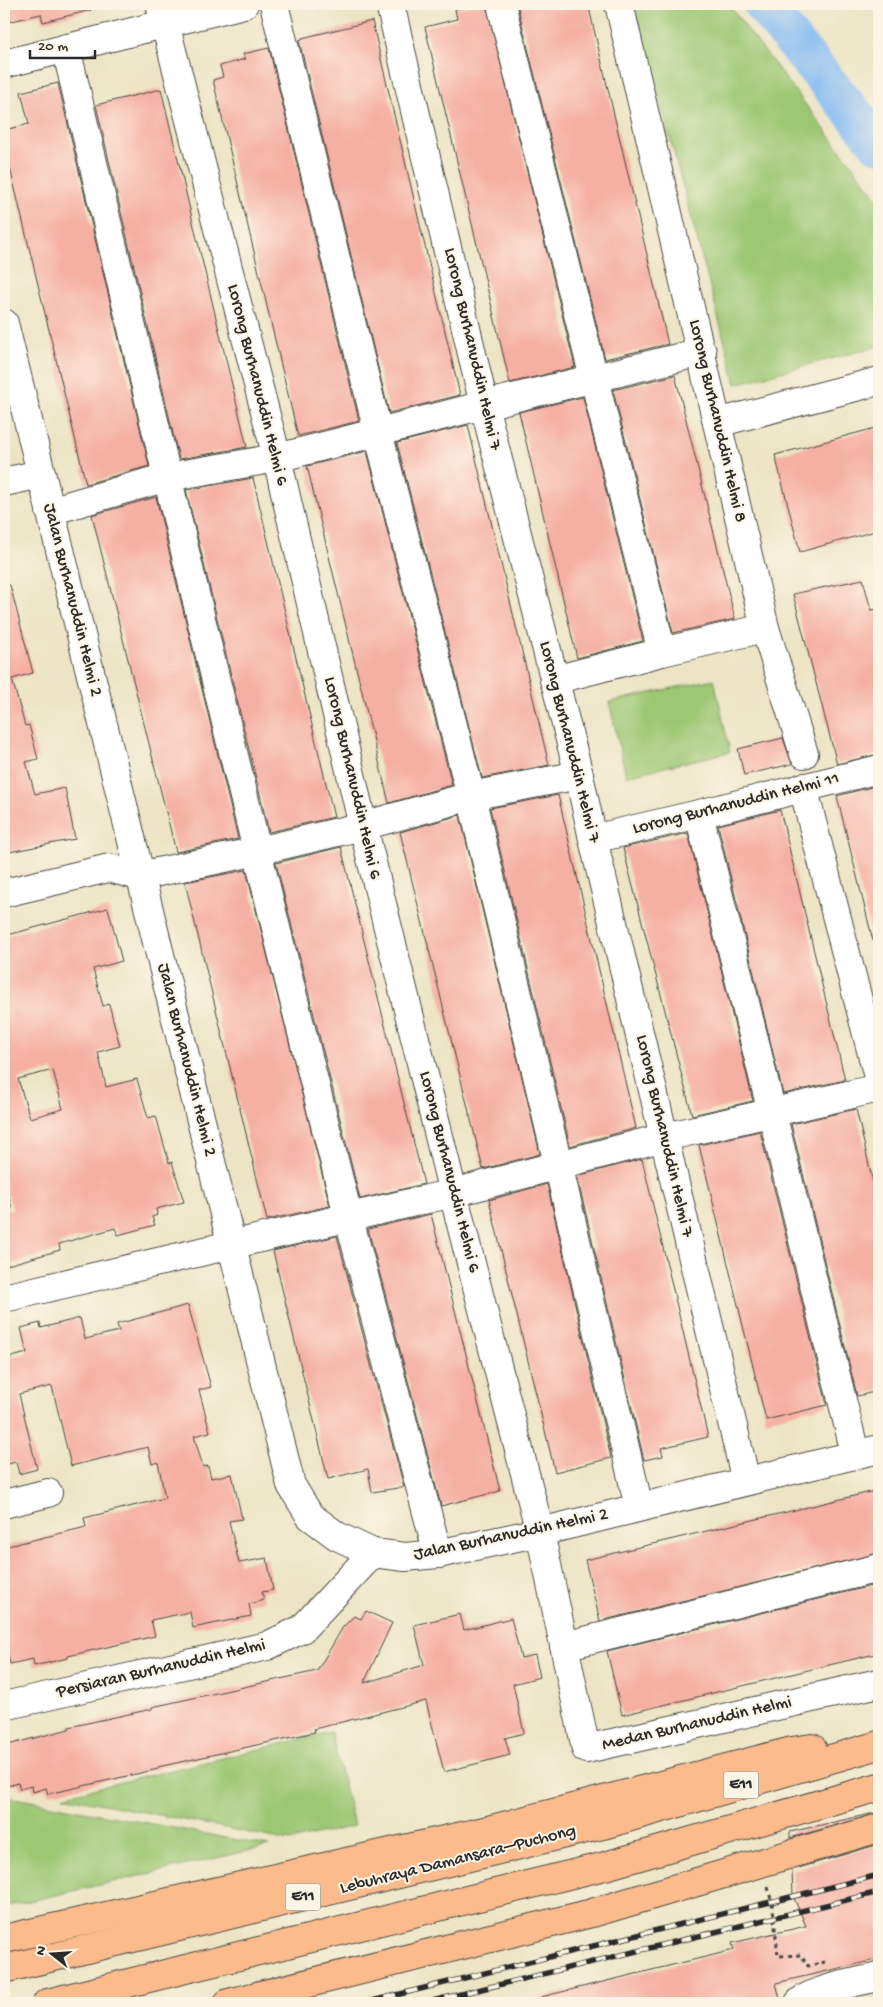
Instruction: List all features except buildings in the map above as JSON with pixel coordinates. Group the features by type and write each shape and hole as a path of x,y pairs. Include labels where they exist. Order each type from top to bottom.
{"highway":[{"path":"4,1939 480,1832 792,1751 879,1740"},
{"name":"Lebuhraya Damansara–Puchong","path":"4,1969 603,1825 879,1745"},
{"name":"E11","path":"47,2003 605,1866 879,1787"},
{"path":"228,2003 592,1913 879,1828"}],"street":[{"path":"4,64 66,48 162,14 244,4"},
{"path":"274,4 378,432 471,796 639,1508"},
{"name":"Lorong Burhanuddin Helmi 7","path":"390,4 484,405 579,775 746,1481"},
{"path":"500,4 662,652"},
{"name":"Lorong Burhanuddin Helmi 8","path":"620,4 765,628 804,754"},
{"name":"Lorong Burhanuddin Helmi 6","path":"162,14 277,458 363,826 453,1193 540,1532"},
{"path":"66,48 167,477 348,1216 438,1554"},
{"name":"Jalan Burhanuddin Helmi 2","path":"4,324 291,1485 310,1516 338,1536 374,1553 405,1557 438,1554 540,1532 873,1452"},
{"path":"50,510 167,477 277,458 702,352"},
{"path":"717,423 879,381"},
{"path":"4,482 41,474"},
{"path":"554,680 765,628"},
{"name":"Lorong Burhanuddin Helmi 11","path":"593,839 879,769"},
{"path":"4,893 109,868 139,876 258,851 363,826 471,796 579,775"},
{"path":"803,787 879,1081"},
{"path":"699,814 772,1113 873,1452"},
{"path":"4,1298 348,1216 453,1193 665,1137 879,1088"},
{"path":"4,1504 48,1493"},
{"name":"Medan Burhanuddin Helmi","path":"540,1532 586,1750 879,1683"},
{"name":"Persiaran Burhanuddin Helmi","path":"4,1706 267,1646 302,1629 374,1553"},
{"path":"564,1646 879,1568"},
{"path":"799,2003 822,1991 879,1977"}],"path":[{"path":"766,1880 773,1908 778,1956 801,1955 808,1966 834,1960"}],"green space":[{"path":"634,4 728,4 879,200 879,346 736,384"},
{"path":"714,679 730,752 626,776 609,702"},
{"path":"331,1732 354,1826 290,1841 63,1796"},
{"path":"4,1796 269,1846 4,1907"}],"waterway":[{"path":"762,4 879,144"},
{"path":"793,1987 809,1983"}],"railway":[{"path":"364,2003 879,1875"},
{"path":"424,2003 879,1892"}]}
